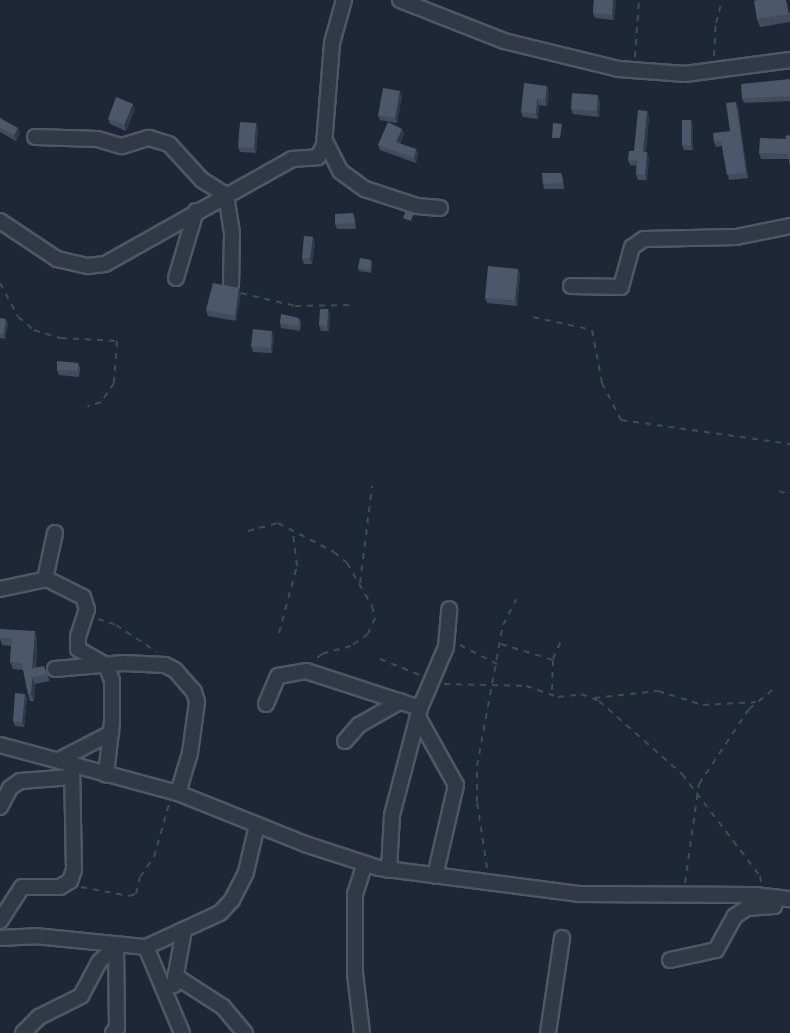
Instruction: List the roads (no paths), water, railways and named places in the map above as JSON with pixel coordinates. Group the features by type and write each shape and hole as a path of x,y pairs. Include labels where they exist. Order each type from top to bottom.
{"street":[{"path":"0,221 57,259 88,266 113,262 196,211 292,159 318,157 325,140 330,59 344,0"},
{"path":"400,0 504,41 663,75 790,60"},
{"path":"35,137 97,139 122,146 157,138 181,155 202,180 226,195 232,234 231,284"},
{"path":"325,140 340,171 365,189 417,206 440,208"},
{"path":"176,278 196,211"},
{"path":"571,286 621,287 632,247 644,239 736,237 790,226"},
{"path":"45,579 55,533"},
{"path":"0,589 45,579 76,591 87,604 85,620 78,636 78,649 106,665 112,681 106,775"},
{"path":"389,870 392,815 419,712 447,642 449,609"},
{"path":"55,669 106,665 168,666 194,692 197,700 190,753 175,792"},
{"path":"266,704 278,676 301,671 315,672 401,701 419,712 456,785 435,876"},
{"path":"345,741 359,725 401,701"},
{"path":"0,807 10,788 20,781 68,767 111,733"},
{"path":"0,745 68,767 175,792 257,825 389,870 580,894 776,897 774,906 747,908 735,916 727,925 721,945 711,954 670,960"},
{"path":"0,921 22,887 60,887 70,881 74,870 68,767"},
{"path":"0,938 35,936 146,947 220,913 232,900 246,872 257,825"},
{"path":"362,1033 355,973 355,894 365,864"},
{"path":"170,1005 184,930"},
{"path":"548,1033 562,938"},
{"path":"23,1033 39,1017 81,996 99,962 116,946"},
{"path":"113,1033 117,1028 116,946"},
{"path":"146,947 182,1033"},
{"path":"175,976 223,1007 245,1033"}]}
